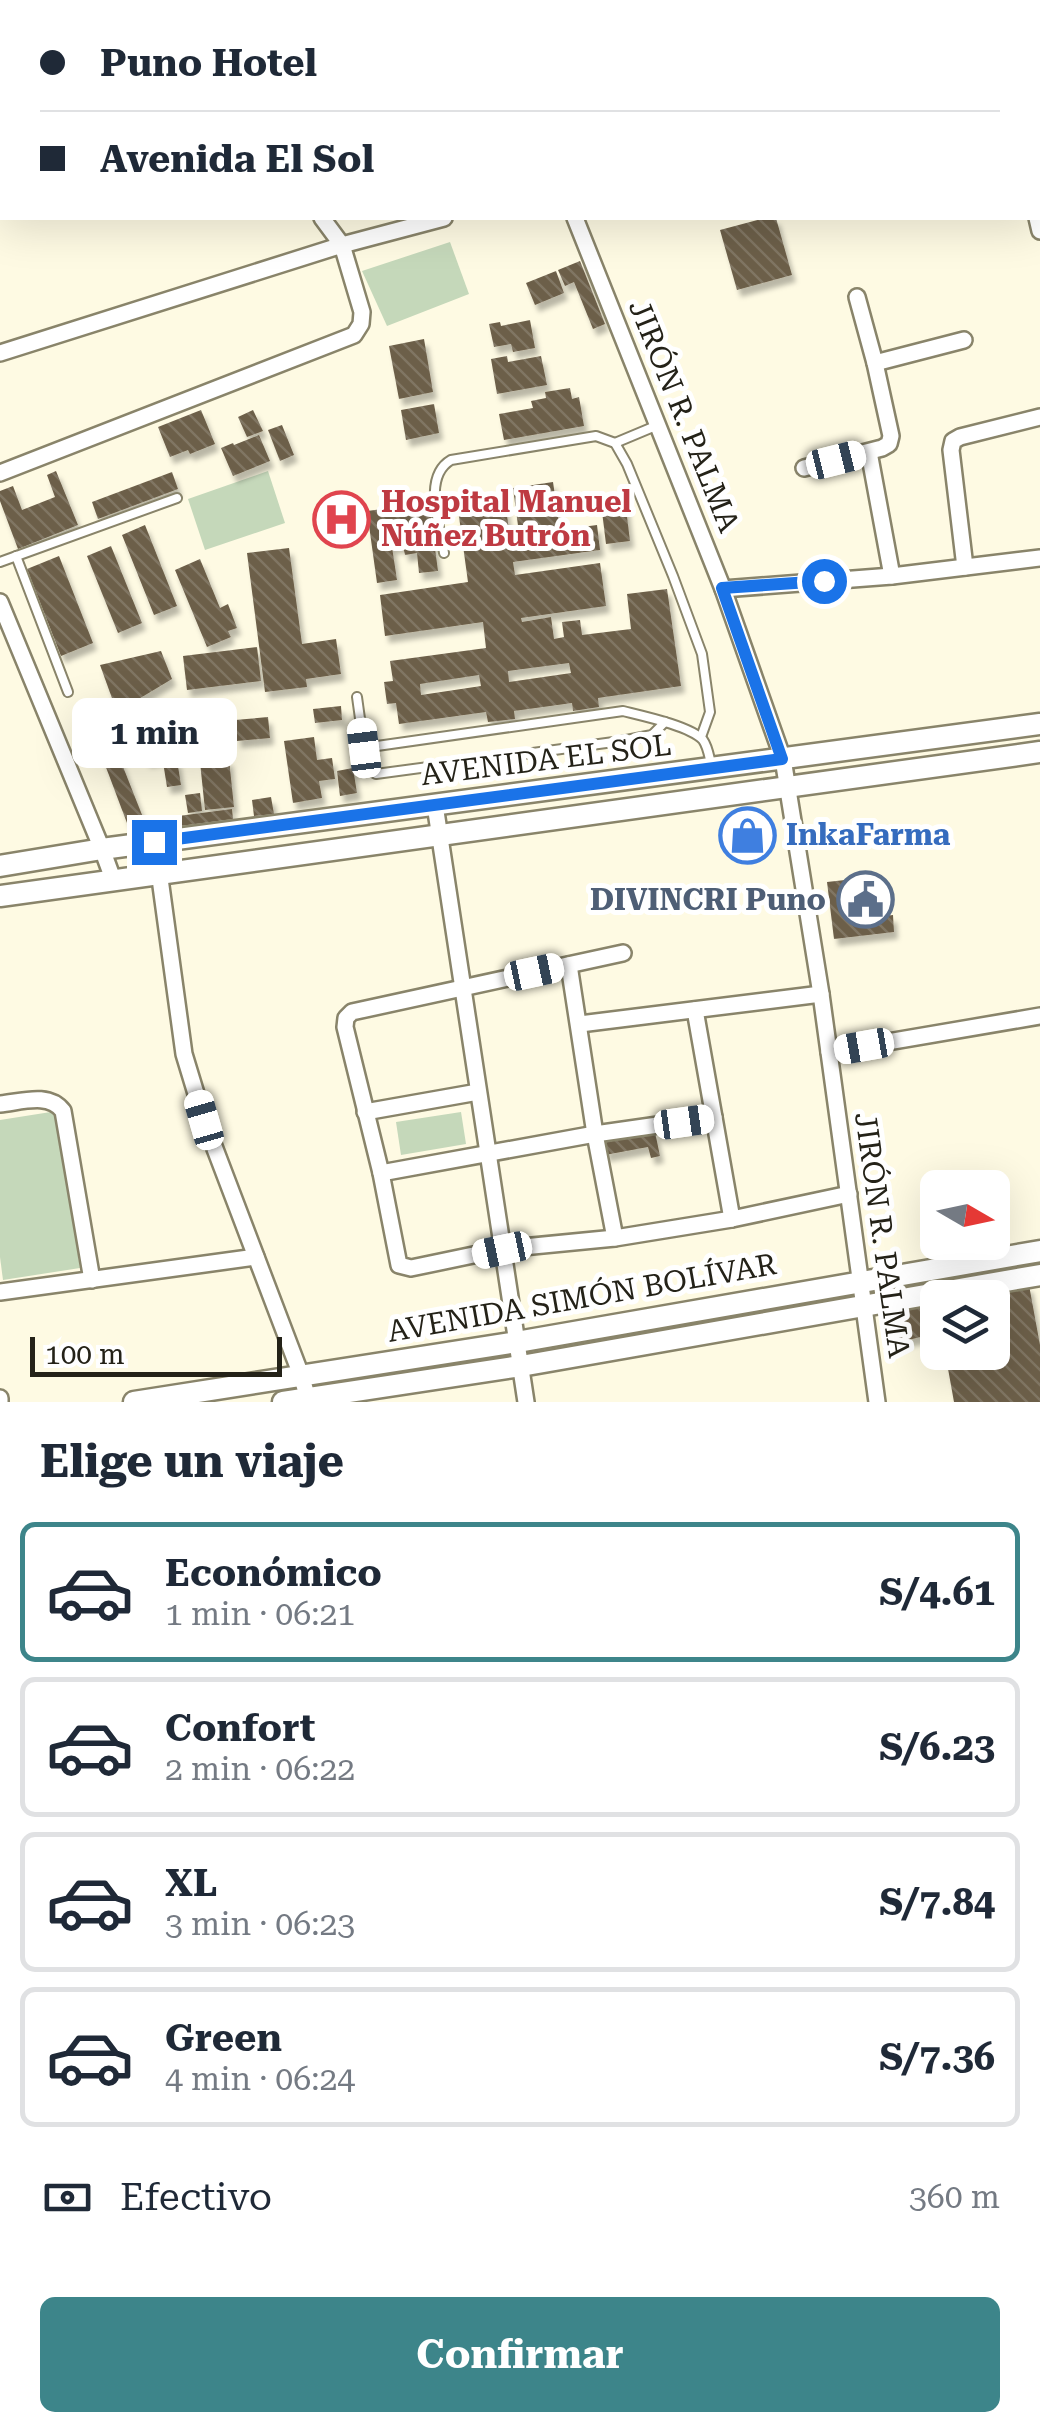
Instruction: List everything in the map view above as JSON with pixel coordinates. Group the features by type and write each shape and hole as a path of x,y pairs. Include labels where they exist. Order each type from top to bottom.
{"main road":[{"name":"AVENIDA EL SOL","path":"0,866 102,849 1040,724"},
{"name":"AVENIDA EL SOL","path":"0,896 1040,752"},
{"name":"AVENIDA SIMÓN BOLÍVAR","path":"134,1402 517,1342 1040,1251"},
{"name":"AVENIDA SIMÓN BOLÍVAR","path":"284,1402 521,1366 1040,1274"}],"street":[{"path":"0,473 354,335 362,324 362,312 342,245 323,220"},
{"path":"0,353 342,245 436,220"},
{"name":"JIRÓN R. PALMA","path":"576,220 722,588 782,759 822,994 877,1402"},
{"path":"804,468 889,444 891,436 875,362 857,297"},
{"path":"875,362 964,340"},
{"path":"965,567 953,441 1040,417"},
{"path":"869,452 892,576"},
{"path":"722,588 892,576 1040,558"},
{"path":"2,610 112,879"},
{"path":"435,805 526,1402"},
{"path":"154,842 184,1054 204,1120 309,1400"},
{"path":"622,953 352,1012 346,1018 396,1260 404,1268 411,1268 502,1250 732,1220 849,1194"},
{"path":"569,965 615,1238"},
{"path":"580,1024 822,994"},
{"path":"694,1010 732,1220"},
{"path":"830,1052 1040,1016"},
{"path":"365,1112 478,1092"},
{"path":"0,1104 49,1100 60,1105 92,1280"},
{"path":"381,1173 714,1117"},
{"path":"0,1292 256,1257"}],"lane":[{"path":"614,443 658,425"},
{"path":"444,554 434,488 435,476 444,464 596,436 614,443 627,464 702,654 710,712 701,738"},
{"path":"0,562 178,498"},
{"path":"16,556 68,692"},
{"path":"358,697 367,769 380,774 621,741 652,735 665,722"},
{"path":"364,748 623,712 665,722 701,738 711,769"}],"green space":[{"path":"450,242 469,294 387,326 362,271"},
{"path":"268,471 285,523 205,550 188,499"},
{"path":"57,1111 80,1268 3,1280 0,1120"},
{"path":"461,1112 466,1144 401,1155 396,1122"}],"building":[{"path":"758,220 777,220 792,275 737,290 720,230"},
{"path":"580,261 605,324 593,329 574,282 565,286 558,270"},
{"path":"556,271 564,293 535,305 526,283"},
{"path":"530,320 535,348 513,352 511,344 494,347 489,324 500,322 501,326"},
{"path":"424,339 433,392 399,399 389,346"},
{"path":"507,356 508,362 541,356 547,385 497,394 491,359"},
{"path":"570,388 572,399 579,397 584,426 504,440 499,414 533,408 531,401 546,398 545,392"},
{"path":"434,404 439,433 406,440 401,410"},
{"path":"201,410 215,444 170,457 158,427"},
{"path":"253,410 263,431 247,437 238,417"},
{"path":"282,425 294,455 280,461 268,430"},
{"path":"259,435 270,461 233,476 221,448"},
{"path":"56,471 78,525 18,549 0,491 13,486 22,510 55,497 47,475"},
{"path":"172,472 178,489 98,519 92,502"},
{"path":"553,482 560,530 597,525 600,550 513,562 515,575 600,563 606,606 521,618 522,622 551,617 554,639 564,637 562,622 580,620 582,635 631,629 627,594 667,589 681,686 598,698 599,707 573,711 572,703 514,711 515,719 488,722 486,712 399,724 396,703 387,704 384,682 393,681 390,661 486,648 483,622 385,636 380,595 468,582 457,502 504,496 512,549 521,548 513,488","holes":["569,663 571,673 509,682 508,671","479,675 481,686 421,695 420,684"]},
{"path":"624,492 630,541 606,544 600,495"},
{"path":"429,503 438,571 419,573 417,553 405,555 403,546 392,547 397,580 377,583 367,511"},
{"path":"145,525 177,606 154,615 122,535"},
{"path":"111,546 142,623 118,633 87,556"},
{"path":"289,548 302,644 336,639 341,674 306,679 307,687 265,692 247,553"},
{"path":"59,556 93,643 61,656 27,569"},
{"path":"200,559 220,608 228,604 237,628 228,631 231,637 207,647 175,570"},
{"path":"257,647 261,681 187,690 183,656"},
{"path":"161,651 172,679 117,712 100,665"},
{"path":"341,706 342,720 315,723 313,709"},
{"path":"268,717 270,738 237,741 235,720"},
{"path":"218,729 220,748 214,748 215,754 188,757 185,733"},
{"path":"173,734 177,756 146,761 143,738"},
{"path":"314,737 317,760 332,758 335,779 319,781 322,798 293,803 284,741"},
{"path":"116,749 146,825 130,831 101,754"},
{"path":"229,759 234,807 205,810 200,762"},
{"path":"177,760 181,785 167,787 163,762"},
{"path":"353,768 357,793 340,796 337,771"},
{"path":"200,793 202,811 188,813 185,795"},
{"path":"271,797 274,814 254,816 252,800"},
{"path":"232,809 233,819 165,828 163,818"},
{"path":"845,880 849,920 893,915 894,932 834,939 827,882"},
{"path":"655,1132 660,1156 651,1158 648,1147 605,1155 603,1143"},
{"path":"1029,1285 1040,1345 1040,1402 954,1402 948,1370 1010,1370 1010,1289"},
{"path":"920,1306 920,1337 895,1343 893,1320 899,1309"}],"place":[{"name":"Hospital Manuel Núñez Butrón","path":"342,519"},
{"name":"InkaFarma","path":"747,835"},
{"name":"DIVINCRI Puno","path":"865,900"}],"route":[{"path":"154,842 782,759 722,588 824,581"}]}
